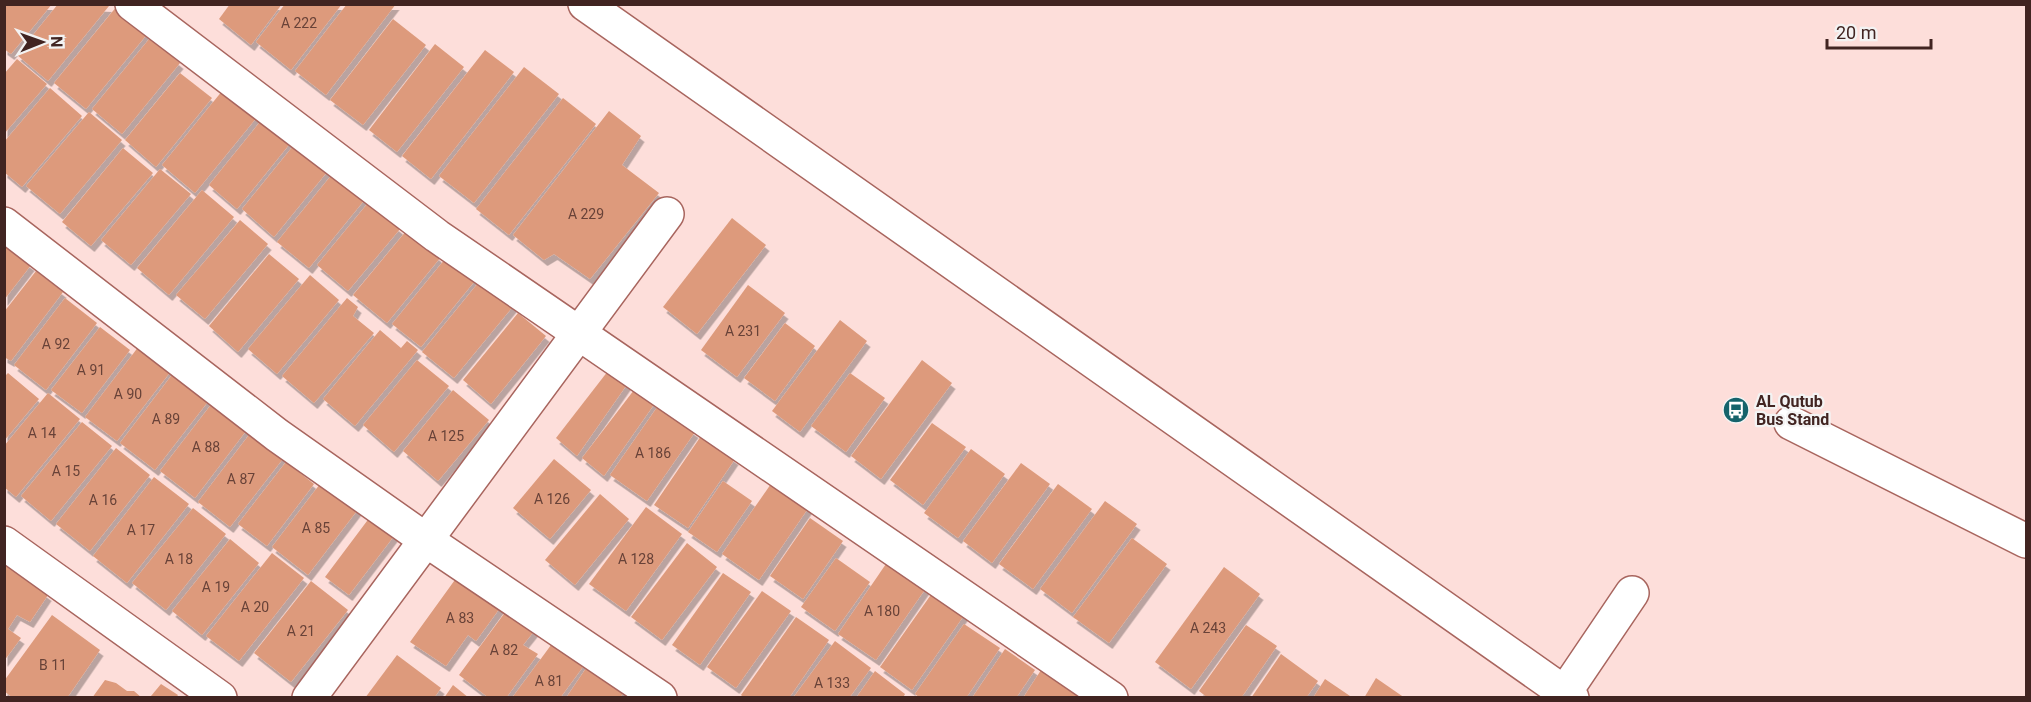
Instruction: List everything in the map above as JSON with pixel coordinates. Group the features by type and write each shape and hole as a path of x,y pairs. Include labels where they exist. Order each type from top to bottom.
{"street":[{"path":"132,4 437,236 1111,698"},
{"path":"585,4 1566,696 1632,593"},
{"path":"309,698 667,214"},
{"path":"4,224 277,435 426,540 660,698"},
{"path":"1791,423 2026,541"},
{"path":"4,543 220,698"}],"building":[{"path":"4,4 52,4 11,54 4,49"},
{"path":"58,4 109,6 48,81 17,55"},
{"path":"230,4 282,4 251,45 219,19"},
{"path":"285,4 342,4 291,70 256,42"},
{"path":"347,4 396,4 326,95 295,71"},
{"path":"117,6 148,33 86,109 54,83"},
{"path":"393,19 426,45 363,125 330,100"},
{"path":"150,38 180,63 122,134 92,109"},
{"path":"435,44 464,67 397,152 369,130"},
{"path":"485,50 514,72 431,179 402,156"},
{"path":"17,59 47,84 4,134 4,74"},
{"path":"524,67 559,94 474,203 439,176"},
{"path":"180,73 212,98 156,167 125,140"},
{"path":"227,85 261,112 195,193 162,165"},
{"path":"50,88 82,116 22,187 4,172 4,142"},
{"path":"563,98 596,124 509,235 476,209"},
{"path":"609,111 641,136 622,165 659,193 590,279 554,254 544,260 513,235"},
{"path":"89,112 122,140 60,214 26,186"},
{"path":"264,117 292,141 237,209 209,185"},
{"path":"298,140 331,167 274,237 242,209"},
{"path":"123,148 153,173 91,246 62,222"},
{"path":"160,169 191,194 131,265 101,240"},
{"path":"334,172 366,198 309,268 277,242"},
{"path":"202,190 234,217 169,295 137,268"},
{"path":"368,203 400,229 348,291 317,265"},
{"path":"732,218 766,245 697,334 663,307"},
{"path":"240,220 268,244 205,319 176,295"},
{"path":"407,230 440,258 387,323 353,295"},
{"path":"4,245 31,265 4,300"},
{"path":"450,253 478,277 421,347 392,324"},
{"path":"269,254 299,279 238,352 209,326"},
{"path":"36,271 63,292 11,361 4,357 4,312"},
{"path":"310,275 339,300 277,374 248,349"},
{"path":"483,277 515,304 454,378 422,352"},
{"path":"748,285 785,313 737,377 701,350"},
{"path":"65,298 97,323 46,390 14,365"},
{"path":"347,298 358,307 353,316 374,333 314,403 282,376"},
{"path":"518,313 546,336 491,404 463,380"},
{"path":"840,320 867,341 800,432 772,411"},
{"path":"785,323 815,346 775,401 744,378"},
{"path":"100,327 130,350 82,413 51,390"},
{"path":"380,330 401,348 407,341 418,350 355,426 323,399"},
{"path":"139,346 171,371 117,441 85,417"},
{"path":"417,360 449,386 394,452 363,425"},
{"path":"922,360 952,383 881,479 851,456"},
{"path":"178,367 213,395 155,470 120,443"},
{"path":"608,371 628,383 577,456 556,438"},
{"path":"8,373 39,399 4,441 4,377"},
{"path":"850,373 885,398 846,452 811,426"},
{"path":"453,390 489,420 438,481 403,451"},
{"path":"634,390 655,403 604,476 582,458"},
{"path":"48,393 80,419 16,497 4,487 4,446"},
{"path":"217,397 252,423 195,498 160,471"},
{"path":"658,406 695,432 647,501 610,475"},
{"path":"82,422 112,446 51,521 21,496"},
{"path":"932,423 966,447 923,505 890,480"},
{"path":"252,431 285,456 230,527 198,502"},
{"path":"701,436 735,459 688,528 654,505"},
{"path":"116,448 150,475 90,551 56,524"},
{"path":"971,449 1005,474 958,538 924,513"},
{"path":"554,459 591,490 550,539 513,508"},
{"path":"286,462 314,484 267,546 238,524"},
{"path":"1021,463 1050,484 992,563 963,541"},
{"path":"154,477 189,504 127,583 93,556"},
{"path":"323,480 359,508 308,575 272,547"},
{"path":"723,481 752,501 717,552 688,532"},
{"path":"773,481 809,507 759,580 722,554"},
{"path":"1058,484 1092,509 1033,589 999,564"},
{"path":"600,494 629,519 575,585 545,560"},
{"path":"1105,501 1137,524 1072,613 1040,589"},
{"path":"646,507 682,534 626,611 589,584"},
{"path":"193,508 226,534 166,610 132,583"},
{"path":"373,513 397,532 349,595 325,577"},
{"path":"810,518 843,541 803,599 770,576"},
{"path":"1132,538 1167,564 1109,643 1073,617"},
{"path":"230,539 259,563 202,635 172,611"},
{"path":"687,543 717,567 662,640 631,617"},
{"path":"272,553 304,578 239,661 206,636"},
{"path":"836,558 870,582 835,631 801,607"},
{"path":"888,561 926,588 876,660 838,634"},
{"path":"4,562 48,595 30,622 17,615 8,629 21,638 4,661"},
{"path":"1224,567 1260,594 1191,689 1155,662"},
{"path":"723,573 751,592 700,665 672,645"},
{"path":"457,577 505,601 476,641 468,635 446,666 410,642"},
{"path":"311,581 348,610 291,682 254,653"},
{"path":"935,589 967,611 912,690 880,667"},
{"path":"762,591 791,611 736,688 707,667"},
{"path":"512,603 539,625 523,645 538,654 506,698 489,698 459,675"},
{"path":"52,615 100,650 67,698 13,698 4,691 4,681"},
{"path":"796,617 829,640 789,698 744,698 741,695"},
{"path":"964,624 1000,648 966,698 920,698 915,694"},
{"path":"1246,625 1277,646 1241,698 1208,698 1199,691"},
{"path":"554,641 585,664 560,698 512,698"},
{"path":"835,641 871,668 849,698 793,698"},
{"path":"1005,649 1035,670 1016,698 972,698"},
{"path":"1281,654 1318,681 1306,698 1251,698"},
{"path":"397,655 441,688 434,698 365,698"},
{"path":"589,664 625,690 620,698 566,698"},
{"path":"1043,667 1080,693 1077,698 1023,698"},
{"path":"875,671 905,694 903,698 856,698"},
{"path":"1376,678 1405,698 1364,698"},
{"path":"1325,679 1353,698 1313,698"},
{"path":"105,680 116,683 127,691 134,691 142,698 92,698"},
{"path":"161,684 178,695 176,698 151,696"},
{"path":"453,685 469,698 444,698"}],"place":[{"name":"AL Qutub Bus Stand","path":"1736,410"}]}
